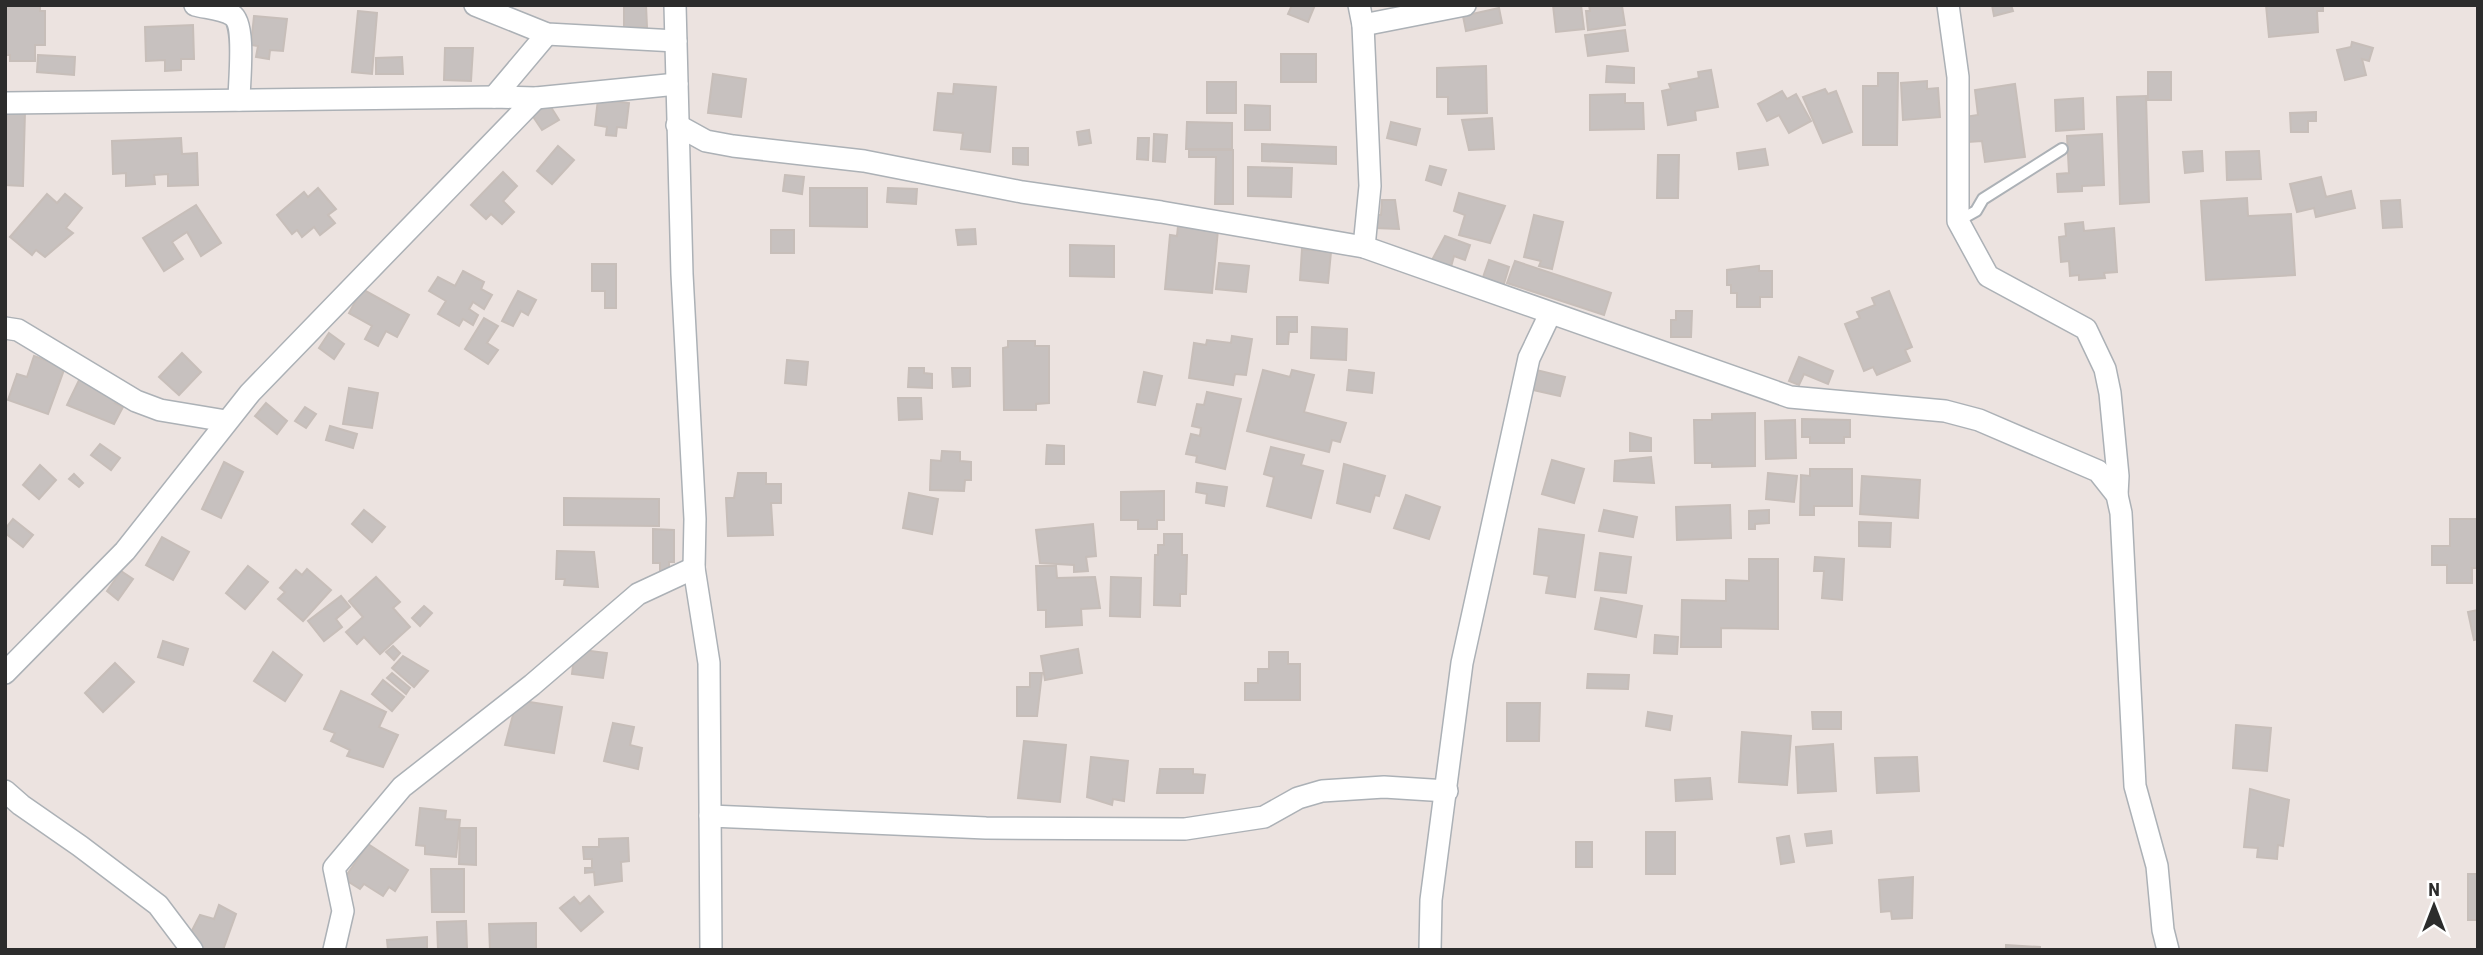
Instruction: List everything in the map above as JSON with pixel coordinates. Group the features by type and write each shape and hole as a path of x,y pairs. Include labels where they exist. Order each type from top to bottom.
{"street":[{"path":"195,5 232,14 239,21 239,100"},
{"path":"475,5 547,34 676,41"},
{"path":"675,5 682,274 695,519 694,568 709,663 711,950"},
{"path":"1364,247 1370,186 1361,15 1465,5"},
{"path":"1948,5 1958,77 1958,221 1987,276 2086,329 2105,369 2110,393 2118,476 2117,495 2121,513 2134,786 2157,866 2163,930 2168,950"},
{"path":"494,97 547,34"},
{"path":"5,103 536,98 677,85"},
{"path":"5,673 125,551 250,393 536,98"},
{"path":"677,125 706,141 733,146 864,161 1022,192 1161,212 1364,247 1790,397 1945,411 1979,420 2098,471 2117,495"},
{"path":"1430,950 1432,900 1462,663 1529,358 1550,314"},
{"path":"5,328 18,330 136,401 160,410 226,421"},
{"path":"334,950 343,911 334,868 402,787 532,685 638,594 694,568"},
{"path":"710,816 986,828 1185,829 1264,817 1298,798 1322,791 1384,787 1447,791"},
{"path":"5,791 158,905 192,950"}],"lane":[{"path":"1958,221 1976,211 1983,199 2062,149"}],"building":[{"path":"5,5 40,5 40,11 45,11 45,45 35,45 35,61 10,61 10,55 5,55"},
{"path":"624,5 646,5 647,27 624,28"},
{"path":"1292,5 1315,5 1308,22 1288,14"},
{"path":"1553,5 1581,5 1584,29 1556,32"},
{"path":"1589,5 1622,6 1625,25 1588,30 1586,11 1590,11"},
{"path":"1992,5 2011,5 2013,11 1994,16"},
{"path":"2266,5 2323,5 2323,11 2317,11 2318,32 2269,37"},
{"path":"1499,8 1502,23 1466,31 1463,16"},
{"path":"358,11 377,13 372,74 352,72"},
{"path":"254,16 287,19 283,51 270,50 269,59 256,57 258,46 251,45"},
{"path":"193,25 194,59 181,59 181,70 165,71 165,60 146,61 145,27"},
{"path":"1625,30 1628,51 1588,56 1585,35"},
{"path":"2352,42 2373,48 2369,61 2362,59 2366,75 2345,80 2337,50 2351,47"},
{"path":"445,48 473,48 471,81 444,80"},
{"path":"1281,54 1316,54 1316,82 1281,82"},
{"path":"38,55 75,57 74,75 37,72"},
{"path":"402,57 403,74 376,74 376,58"},
{"path":"1486,66 1487,113 1448,114 1448,97 1437,97 1437,68"},
{"path":"1607,66 1634,68 1634,83 1606,82"},
{"path":"1711,70 1718,107 1695,111 1696,120 1668,125 1662,91 1671,89 1669,84 1699,78 1698,72"},
{"path":"2148,72 2171,72 2171,100 2148,100"},
{"path":"1878,73 1898,73 1897,145 1863,145 1863,86 1878,86"},
{"path":"713,74 746,79 741,117 708,113"},
{"path":"1927,81 1927,89 1938,88 1940,117 1903,120 1901,83"},
{"path":"1207,82 1236,82 1236,113 1207,113"},
{"path":"954,84 996,87 990,152 961,149 963,133 934,130 938,93 953,94"},
{"path":"2015,84 2025,157 1985,162 1982,141 1968,142 1964,117 1978,115 1975,90"},
{"path":"1825,89 1828,94 1836,91 1852,132 1823,143 1803,97"},
{"path":"1782,91 1787,99 1796,94 1811,121 1789,133 1779,115 1767,121 1758,104"},
{"path":"1625,94 1625,103 1643,103 1644,129 1590,130 1590,95"},
{"path":"2146,96 2149,202 2120,204 2117,97"},
{"path":"2083,98 2084,129 2056,131 2055,100"},
{"path":"598,99 629,103 626,128 617,127 616,136 606,135 607,127 595,125"},
{"path":"549,104 559,120 542,130 532,115"},
{"path":"1245,105 1270,106 1270,130 1245,130"},
{"path":"5,110 25,111 23,186 5,185"},
{"path":"2316,112 2316,121 2308,121 2308,132 2291,132 2290,113"},
{"path":"1492,118 1494,149 1469,150 1462,120"},
{"path":"1187,122 1232,123 1232,149 1186,149"},
{"path":"1391,122 1420,129 1416,145 1387,138"},
{"path":"1089,130 1091,143 1079,145 1077,132"},
{"path":"1154,134 1167,135 1165,162 1153,161"},
{"path":"2102,134 2104,185 2082,186 2082,191 2058,192 2057,174 2069,173 2067,136"},
{"path":"181,138 182,154 197,153 198,185 168,186 168,174 154,175 155,184 126,186 126,173 113,174 112,141"},
{"path":"1138,138 1149,138 1148,160 1137,159"},
{"path":"1262,144 1336,147 1336,164 1262,161"},
{"path":"558,146 574,160 552,184 537,171"},
{"path":"1013,148 1028,148 1028,165 1013,164"},
{"path":"1765,149 1768,165 1739,169 1737,153"},
{"path":"1189,150 1233,150 1233,204 1215,204 1216,157 1189,157"},
{"path":"2202,151 2203,171 2185,173 2183,152"},
{"path":"2259,151 2261,179 2227,180 2226,152"},
{"path":"1658,155 1679,155 1678,198 1657,198"},
{"path":"1430,166 1446,170 1441,185 1426,180"},
{"path":"1248,167 1292,168 1291,197 1248,196"},
{"path":"503,172 517,186 503,201 514,212 502,224 491,214 486,219 471,205"},
{"path":"785,175 804,177 802,194 783,191"},
{"path":"2321,177 2326,197 2351,191 2355,208 2316,217 2314,208 2297,212 2290,184"},
{"path":"318,188 336,209 328,215 335,223 320,235 314,227 302,237 297,230 292,234 277,215 304,192 308,197"},
{"path":"810,188 867,188 867,227 810,226"},
{"path":"888,188 917,189 916,204 887,202"},
{"path":"1459,193 1505,206 1490,243 1459,235 1465,215 1454,211"},
{"path":"47,194 57,203 65,194 82,208 66,228 73,233 45,257 36,250 32,255 10,237"},
{"path":"2247,198 2248,216 2291,214 2295,275 2206,280 2201,201"},
{"path":"1382,200 1395,200 1399,229 1375,228 1376,215 1381,215"},
{"path":"2400,200 2402,227 2383,228 2381,201"},
{"path":"196,205 221,243 201,256 187,232 172,242 183,259 164,271 143,238"},
{"path":"1534,215 1563,222 1552,269 1539,266 1541,261 1524,257"},
{"path":"2083,222 2084,231 2114,228 2117,272 2104,273 2105,278 2079,280 2079,275 2070,276 2069,261 2061,262 2059,237 2066,236 2065,224"},
{"path":"1178,226 1218,230 1212,293 1165,289 1170,235 1177,236"},
{"path":"975,229 976,244 958,245 956,230"},
{"path":"771,230 794,230 794,253 771,253"},
{"path":"1445,236 1470,245 1465,260 1454,256 1451,267 1432,260"},
{"path":"1070,245 1114,246 1114,277 1070,276"},
{"path":"1302,249 1331,252 1328,283 1300,280"},
{"path":"1489,260 1509,267 1503,287 1482,280"},
{"path":"1515,261 1611,293 1604,315 1507,283"},
{"path":"1219,263 1249,266 1246,292 1216,289"},
{"path":"592,264 616,264 616,308 605,308 605,291 592,291"},
{"path":"1759,266 1759,271 1772,271 1772,297 1760,297 1760,307 1737,307 1737,293 1731,293 1731,285 1727,285 1727,270"},
{"path":"463,271 484,282 481,289 492,295 484,309 473,302 469,309 478,315 473,325 463,319 459,326 438,314 446,301 429,291 438,277 455,286"},
{"path":"362,289 409,315 397,337 386,331 378,346 365,339 372,326 349,313"},
{"path":"518,291 536,300 528,315 521,311 513,326 502,321"},
{"path":"1889,291 1912,347 1905,350 1910,361 1877,375 1873,367 1864,371 1845,324 1860,318 1857,312 1875,305 1872,298"},
{"path":"1676,311 1692,311 1691,337 1671,337 1671,320 1676,320"},
{"path":"1277,317 1297,317 1297,332 1289,332 1288,344 1277,344"},
{"path":"484,318 498,326 487,343 498,350 488,364 465,349"},
{"path":"1312,327 1347,329 1346,360 1311,358"},
{"path":"329,333 344,344 334,359 319,348"},
{"path":"1232,336 1252,339 1246,375 1235,374 1233,385 1189,378 1194,343 1206,345 1207,340 1231,343"},
{"path":"1008,341 1035,341 1035,346 1049,346 1049,403 1036,404 1036,410 1004,410 1003,348 1008,347"},
{"path":"182,353 201,372 179,395 159,377"},
{"path":"34,356 65,367 48,414 8,400 17,374 27,377"},
{"path":"1799,357 1833,371 1828,384 1804,374 1799,385 1789,381"},
{"path":"787,360 808,362 806,385 785,383"},
{"path":"909,368 924,368 924,373 932,374 932,388 908,387"},
{"path":"952,368 970,368 970,386 953,387"},
{"path":"1528,368 1565,377 1560,396 1524,388"},
{"path":"1263,370 1290,377 1292,370 1314,375 1304,412 1346,423 1340,442 1332,440 1329,452 1247,431"},
{"path":"1349,370 1374,373 1372,393 1347,390"},
{"path":"1144,372 1162,376 1155,405 1138,402"},
{"path":"81,376 119,395 115,403 123,407 114,424 67,405"},
{"path":"349,388 378,393 372,428 343,424"},
{"path":"1207,392 1241,399 1225,469 1196,462 1197,456 1186,454 1191,434 1200,436 1201,428 1192,426 1197,404 1204,405"},
{"path":"898,398 921,398 922,419 899,420"},
{"path":"266,403 287,421 277,434 255,416"},
{"path":"305,407 316,414 306,428 295,421"},
{"path":"1755,413 1755,466 1712,467 1712,463 1695,463 1694,420 1712,420 1712,414"},
{"path":"1802,419 1850,420 1850,437 1844,437 1844,443 1810,443 1810,437 1802,437"},
{"path":"1795,420 1796,458 1766,459 1765,421"},
{"path":"330,426 357,434 353,448 326,440"},
{"path":"1630,433 1651,438 1651,451 1630,451"},
{"path":"100,444 120,458 111,470 91,455"},
{"path":"1047,445 1064,446 1064,464 1046,464"},
{"path":"1271,447 1304,455 1301,465 1323,471 1311,518 1267,506 1274,477 1264,474"},
{"path":"942,451 960,452 960,461 971,462 971,480 965,480 964,491 930,490 931,460 941,461"},
{"path":"1651,457 1654,483 1614,481 1615,461"},
{"path":"1552,460 1584,469 1574,503 1542,494"},
{"path":"224,462 243,472 221,518 202,509"},
{"path":"1344,464 1385,476 1379,496 1375,495 1370,512 1337,503"},
{"path":"40,465 56,480 39,499 23,485"},
{"path":"1810,469 1852,469 1852,506 1814,506 1814,515 1800,515 1801,475 1810,476"},
{"path":"738,473 766,473 766,484 781,484 781,503 771,503 773,535 728,536 726,498 734,498"},
{"path":"1768,473 1797,476 1794,502 1766,499"},
{"path":"74,474 83,483 79,487 69,479"},
{"path":"1862,476 1920,480 1918,518 1860,514"},
{"path":"1197,483 1227,487 1224,506 1206,503 1207,494 1196,492"},
{"path":"1164,491 1164,520 1157,520 1157,529 1138,529 1138,520 1121,520 1121,492"},
{"path":"909,493 938,499 932,534 903,528"},
{"path":"1406,495 1440,507 1429,539 1394,528"},
{"path":"564,498 659,499 659,526 564,525"},
{"path":"1730,505 1731,538 1677,540 1676,507"},
{"path":"364,510 385,527 372,542 352,524"},
{"path":"1604,510 1637,517 1633,537 1599,531"},
{"path":"1769,510 1769,523 1755,524 1755,529 1749,529 1749,511"},
{"path":"13,519 33,535 23,547 5,533"},
{"path":"2450,519 2477,519 2478,568 2472,568 2472,583 2447,583 2447,565 2432,565 2432,546 2450,546"},
{"path":"1859,522 1891,523 1890,547 1859,546"},
{"path":"1093,524 1096,556 1086,557 1088,571 1074,572 1074,565 1040,563 1036,530"},
{"path":"653,529 674,530 674,562 669,562 669,572 660,572 660,563 653,563"},
{"path":"1539,529 1584,535 1575,597 1546,593 1549,576 1534,574"},
{"path":"1164,534 1182,534 1182,555 1187,555 1186,594 1180,594 1180,606 1154,605 1155,555 1158,555 1158,545 1164,545"},
{"path":"162,537 189,552 173,580 146,565"},
{"path":"557,551 594,552 598,587 564,585 565,579 556,579"},
{"path":"1600,553 1631,557 1626,593 1595,590"},
{"path":"1815,557 1844,559 1842,600 1822,598 1824,571 1814,571"},
{"path":"1749,559 1778,559 1778,629 1721,628 1721,647 1681,647 1682,600 1726,601 1726,580 1749,581"},
{"path":"248,566 268,582 245,609 226,593"},
{"path":"1036,566 1056,566 1057,578 1095,577 1100,608 1081,609 1082,625 1046,627 1046,610 1038,610"},
{"path":"307,569 331,590 303,621 278,599 285,592 280,588 296,570 302,575"},
{"path":"121,571 133,579 118,600 107,591"},
{"path":"376,577 400,602 393,608 410,627 380,654 364,637 357,644 346,632 363,617 349,601"},
{"path":"1111,577 1141,578 1140,617 1110,616"},
{"path":"341,596 350,607 336,619 342,627 324,641 308,621"},
{"path":"1601,598 1642,606 1636,637 1595,629"},
{"path":"424,606 432,613 420,626 412,618"},
{"path":"2478,610 2478,639 2474,640 2468,612"},
{"path":"1655,635 1678,637 1677,654 1654,653"},
{"path":"163,641 188,649 183,665 158,657"},
{"path":"393,646 400,653 394,660 386,652"},
{"path":"575,649 607,653 603,678 572,674"},
{"path":"1078,649 1082,673 1045,680 1041,656"},
{"path":"273,652 302,675 285,701 254,681"},
{"path":"1269,652 1288,652 1288,664 1300,664 1300,700 1245,700 1245,683 1258,683 1258,669 1269,669"},
{"path":"403,656 428,671 414,687 392,668"},
{"path":"115,663 134,682 103,712 85,693"},
{"path":"392,673 410,688 406,694 387,678"},
{"path":"1030,673 1042,673 1037,716 1017,716 1017,687 1030,687"},
{"path":"1588,674 1629,675 1628,689 1587,688"},
{"path":"383,680 404,697 392,711 372,694"},
{"path":"341,691 386,712 379,727 398,735 383,767 347,756 350,750 331,741 335,733 324,729"},
{"path":"517,700 562,707 554,753 505,745"},
{"path":"1507,703 1540,703 1539,741 1507,741"},
{"path":"1648,712 1672,716 1670,730 1646,726"},
{"path":"1812,712 1841,712 1841,729 1813,729"},
{"path":"613,723 634,727 630,745 642,748 638,769 604,761"},
{"path":"2236,725 2271,728 2267,771 2233,768"},
{"path":"1742,732 1791,736 1787,785 1739,782"},
{"path":"1024,741 1066,745 1060,802 1018,798"},
{"path":"1833,744 1836,791 1798,793 1796,747"},
{"path":"1091,757 1128,761 1124,801 1113,799 1112,805 1087,797"},
{"path":"1917,757 1919,791 1877,793 1875,758"},
{"path":"1160,769 1193,769 1193,774 1205,775 1203,793 1157,793"},
{"path":"1710,778 1712,799 1676,801 1675,780"},
{"path":"2250,789 2289,800 2283,846 2278,845 2277,859 2257,857 2258,848 2244,847"},
{"path":"420,808 446,811 445,819 460,820 456,857 425,854 425,846 416,845"},
{"path":"460,828 476,828 476,865 459,864"},
{"path":"1831,831 1832,843 1807,846 1805,834"},
{"path":"1646,832 1675,832 1675,874 1646,874"},
{"path":"1789,836 1794,862 1781,864 1777,838"},
{"path":"628,838 629,861 621,862 622,881 595,885 594,872 585,873 585,868 592,868 592,859 584,859 583,847 599,847 599,839"},
{"path":"1576,842 1592,842 1592,867 1576,867"},
{"path":"368,844 408,870 395,891 389,887 383,896 364,884 360,889 344,879"},
{"path":"431,869 464,869 464,912 432,912"},
{"path":"2468,874 2478,874 2478,920 2468,920"},
{"path":"1913,877 1912,918 1892,919 1891,911 1881,912 1879,880"},
{"path":"589,896 603,912 581,931 560,908 574,897 580,904"},
{"path":"219,905 236,914 223,950 201,950 186,942 200,915 214,919"},
{"path":"466,921 467,949 473,950 438,950 437,922"},
{"path":"536,923 536,950 490,950 489,924"},
{"path":"427,937 427,950 388,950 387,940"},
{"path":"2006,945 2040,947 2040,950 2006,950"}]}
